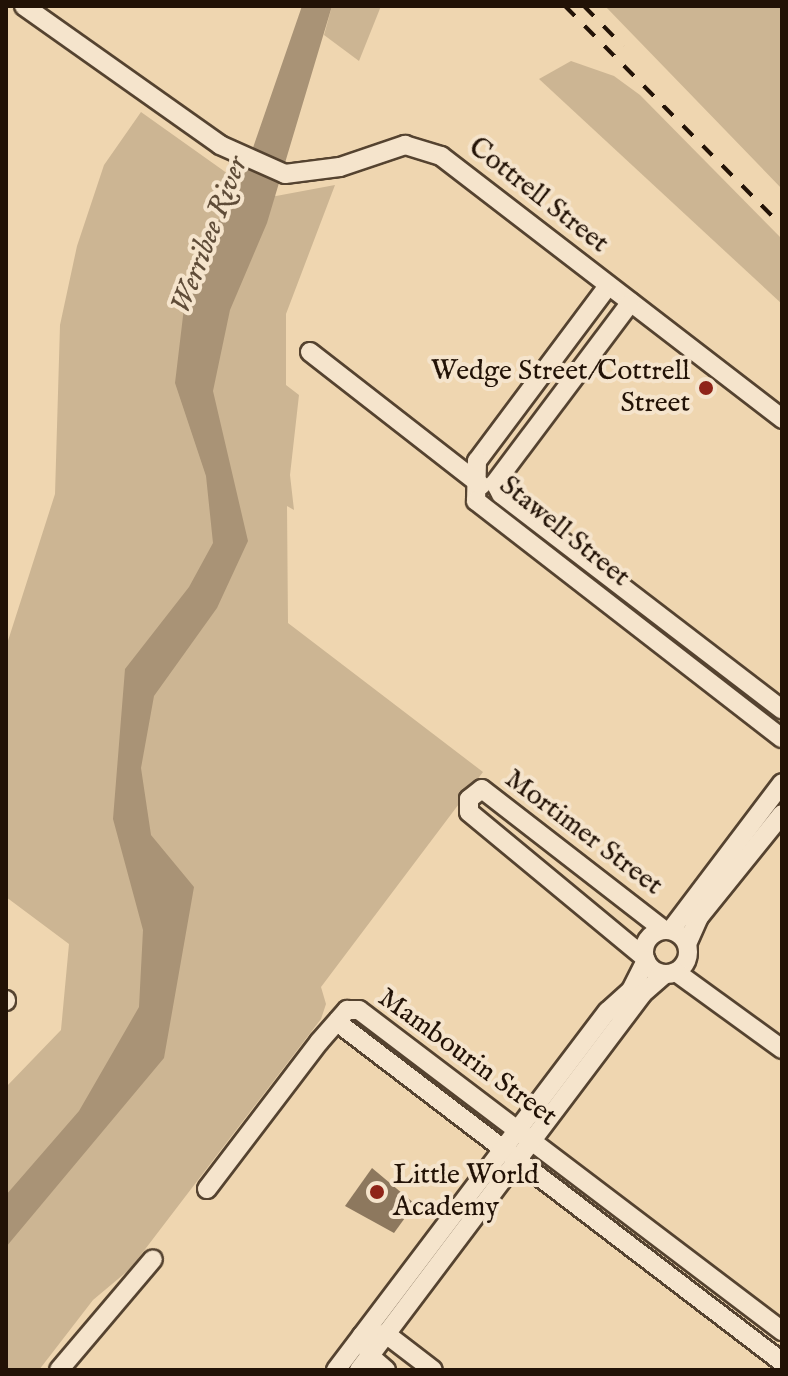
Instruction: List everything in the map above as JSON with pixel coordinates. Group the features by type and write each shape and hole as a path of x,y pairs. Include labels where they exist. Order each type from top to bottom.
{"street":[{"name":"Cottrell Street","path":"34,9 245,158 285,174 340,167 405,145 423,148 782,417"},
{"path":"472,480 477,461 608,286"},
{"path":"495,483 631,302"},
{"name":"Stawell Street","path":"310,352 472,480 495,483 501,494 782,710"},
{"name":"Stawell Street","path":"472,480 476,501 486,513 782,738"},
{"name":"Stawell Street","path":"632,622 645,607"},
{"path":"697,672 709,656"},
{"path":"364,1363 631,990 645,959 650,936 667,930 782,783"},
{"name":"Mortimer Street","path":"645,959 469,812 469,799 482,789 667,930"},
{"path":"526,1135 642,994 679,963 699,917 782,814"},
{"path":"667,930 679,963 708,993 782,1049"},
{"path":"645,959 679,963"},
{"name":"Mambourin Street","path":"782,1331 359,1010 347,1010 337,1022 782,1362"},
{"path":"207,1189 337,1022"},
{"path":"336,1370 511,1155"},
{"path":"59,1370 153,1259"},
{"path":"362,1336 386,1334 433,1370"},
{"path":"362,1336 364,1363"},
{"path":"364,1363 386,1370"}],"shaded area":[{"path":"332,6 381,6 359,61 324,35"},
{"path":"605,6 782,6 782,189 667,70"},
{"path":"571,61 614,76 640,95 782,239 782,304 539,79"},
{"path":"141,112 238,181 276,196 335,185 286,314 286,385 299,395 290,475 294,510 287,506 288,623 483,772 321,987 326,1004 321,1019 130,1269 93,1300 39,1370 6,1370 6,1087 61,1030 69,944 6,897 6,647 55,494 60,325 77,246 104,165"}],"water":[{"name":"Werribee River","path":"302,6 332,6 267,223 230,310 213,391 248,541 217,608 154,696 141,768 151,835 194,887 164,1058 6,1247 6,1195 79,1111 139,1007 143,930 113,819 125,669 189,587 213,543 206,476 175,383 189,266 238,191"}],"building":[{"name":"Little World Academy","path":"372,1168 415,1204 394,1233 345,1206"}],"railway":[{"path":"565,6 782,226"},
{"path":"584,6 623,46"}],"place":[{"name":"Wedge Street/Cottrell Street","path":"706,388"},
{"name":"Little World Academy","path":"377,1192"}]}
